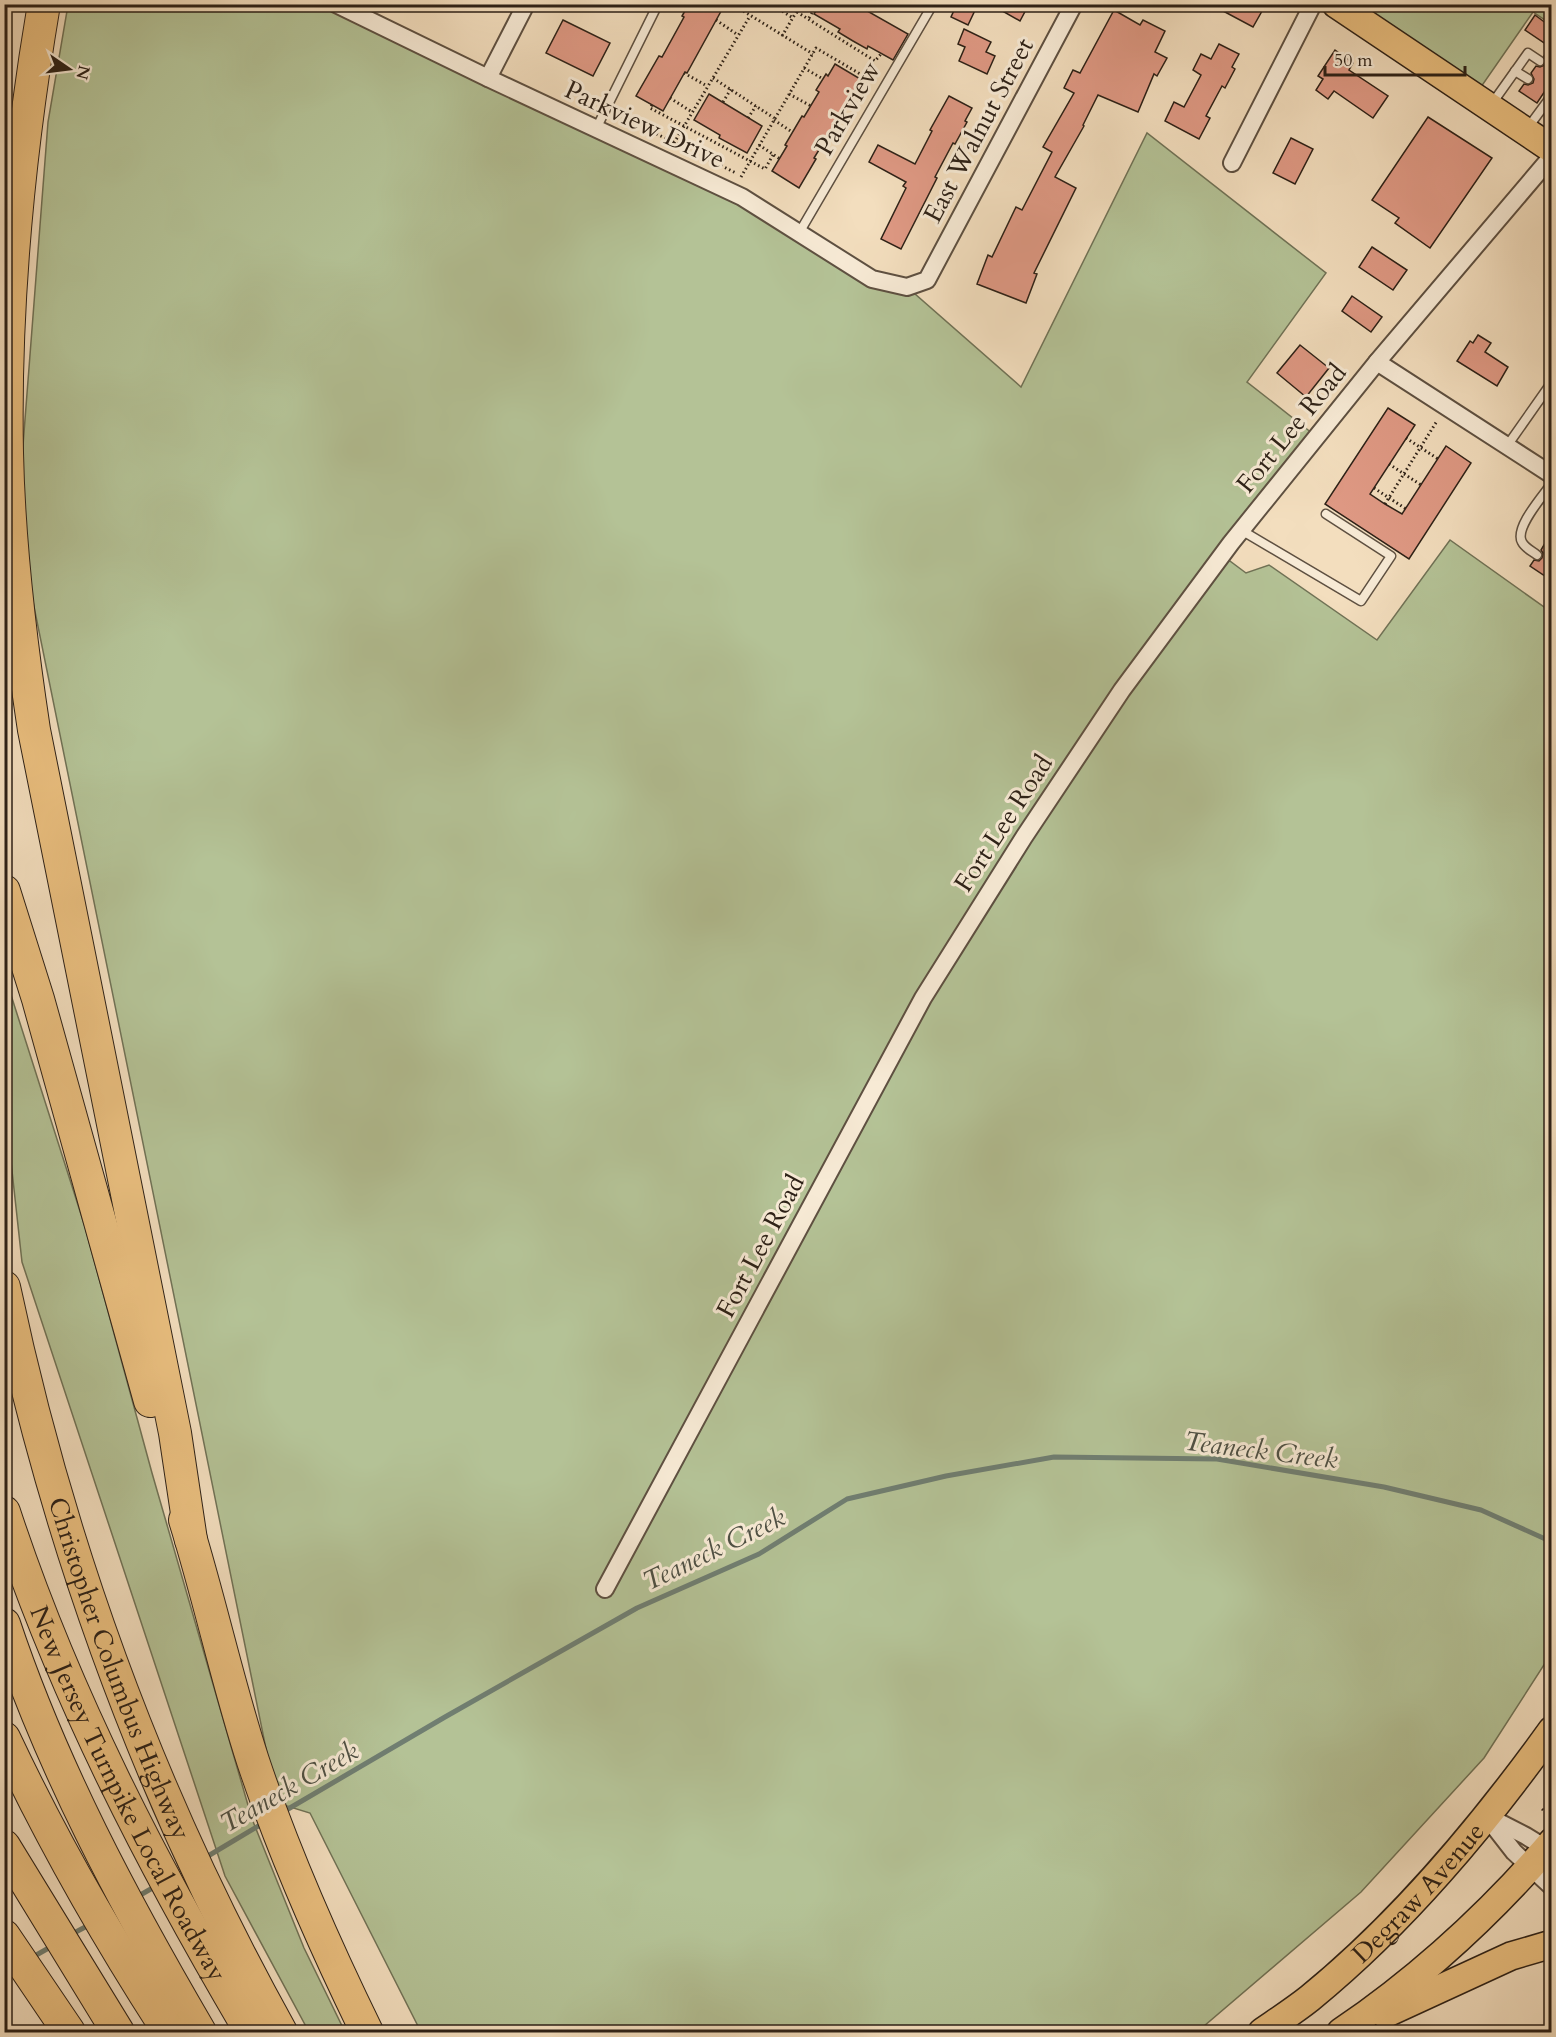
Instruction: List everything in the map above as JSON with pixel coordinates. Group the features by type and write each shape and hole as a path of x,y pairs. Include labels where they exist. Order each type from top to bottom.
{"highway":[{"path":"4,133 27,4"},
{"path":"44,4 25,132 13,254 9,328 7,455 15,580 34,730 173,1422 192,1540"},
{"path":"4,891 41,1008 144,1382 192,1540 231,1690 281,1840 322,1938 367,2032"},
{"name":"Christopher Columbus Highway","path":"4,1287 41,1441 80,1573 132,1719 184,1841 281,2032"},
{"name":"New Jersey Turnpike Local Roadway","path":"4,1512 58,1654 110,1770 175,1900 251,2032"},
{"path":"4,1624 45,1732 80,1809 137,1922 200,2032"},
{"path":"4,1738 87,1898 169,2032"},
{"path":"4,1846 118,2032"},
{"path":"6,1939 69,2032"}],"main road":[{"path":"1336,4 1551,149"},
{"name":"Degraw Avenue","path":"1262,2032 1309,1999 1359,1954 1428,1883 1486,1816 1551,1730"},
{"name":"Degraw Avenue","path":"1343,2032 1436,1959 1497,1901 1546,1846"},
{"path":"1343,2032 1511,1956 1551,1944"}],"street":[{"name":"Parkview Drive","path":"336,4 596,130 742,197 872,279 907,287 927,280"},
{"path":"488,78 526,4"},
{"name":"East Walnut Street","path":"927,280 1074,4"},
{"path":"1232,163 1313,4"},
{"name":"Fort Lee Road","path":"605,1589 942,964 1024,837 1122,690 1236,537 1377,362 1551,156"},
{"path":"1377,362 1551,476"},
{"path":"1486,1816 1546,1846"},
{"path":"1486,1816 1498,1833 1546,1846"},
{"path":"1546,1846 1551,1887"}],"lane":[{"path":"596,130 658,4"},
{"name":"Parkview","path":"799,233 933,4"},
{"path":"1489,108 1528,53 1540,61"},
{"path":"1515,71 1527,79"},
{"path":"1524,132 1550,93"},
{"path":"1507,446 1551,382"},
{"path":"1537,555 1524,546 1520,534 1523,524 1551,476"},
{"path":"1236,537 1361,601 1391,556 1326,514"}],"path":[{"path":"732,4 813,54"},
{"path":"771,4 793,18"},
{"path":"782,36 801,4"},
{"path":"808,19 818,5"},
{"path":"797,12 875,61 881,54"},
{"path":"674,142 750,16"},
{"path":"716,20 738,35"},
{"path":"824,29 828,22"},
{"path":"850,45 853,40"},
{"path":"741,176 816,48 862,75 866,84 881,93"},
{"path":"804,68 823,79"},
{"path":"684,73 707,87"},
{"path":"713,78 792,132"},
{"path":"723,102 730,89"},
{"path":"789,94 811,106"},
{"path":"670,98 692,112"},
{"path":"652,105 650,108 765,169 773,154"},
{"path":"748,118 756,106"},
{"path":"606,110 674,142 741,176 750,183"},
{"path":"759,145 780,159"},
{"path":"1385,504 1446,407"},
{"path":"1406,438 1438,459"},
{"path":"1389,464 1421,485"},
{"path":"1374,488 1406,509"},
{"path":"1542,1809 1546,1846"}],"green space":[{"path":"68,5 330,5 672,163 872,279 907,287 1021,387 1147,133 1326,273 1247,382 1317,437 1222,555 1246,573 1269,565 1377,640 1450,540 1551,612 1551,1654 1484,1758 1361,1892 1197,2032 421,2032 310,1813 277,1803 17,523 48,122"},
{"path":"1336,5 1551,5 1551,24 1533,12 1474,97"},
{"path":"4,973 85,1227 152,1473 252,1819 304,1948 345,2032 309,2032 225,1876 22,1262 5,1107"}],"building":[{"path":"689,4 725,4 663,111 636,96 659,56 662,57"},
{"path":"820,4 855,4 908,34 893,60 868,46 867,49 853,41 838,32 840,29 814,14"},
{"path":"957,4 978,4 968,25 951,17"},
{"path":"990,4 1029,4 1020,21"},
{"path":"1210,4 1266,4 1253,27"},
{"path":"1114,10 1140,25 1143,20 1165,31 1155,52 1167,58 1157,76 1154,74 1138,112 1098,95 1084,126 1055,177 1076,188 1034,273 1037,274 1026,303 977,284 988,255 992,257 1016,207 1022,210 1052,152 1043,147 1074,93 1064,88 1073,70 1080,73"},
{"path":"1535,15 1551,27 1551,82 1537,103 1519,91 1524,84 1533,83 1531,73 1536,66 1545,65 1544,56 1550,47 1525,30"},
{"path":"563,20 610,43 593,76 546,53"},
{"path":"964,29 991,42 986,52 995,56 987,74 959,61 965,47 958,44"},
{"path":"1219,44 1239,54 1232,67 1235,69 1225,88 1222,86 1206,116 1210,118 1199,139 1165,121 1174,102 1184,107 1201,75 1193,70 1201,54 1211,59"},
{"path":"1335,50 1353,63 1349,70 1388,96 1373,118 1334,91 1328,99 1316,90 1323,79 1318,76"},
{"path":"835,64 862,80 814,158 816,159 799,188 772,171 802,116 804,117 819,92 816,90"},
{"path":"709,94 762,126 747,153 719,138 720,135 694,120"},
{"path":"949,96 972,108 965,121 967,122 935,177 937,178 901,249 881,239 906,188 903,186 906,182 869,162 878,145 915,164"},
{"path":"1428,117 1492,158 1430,248 1395,223 1399,218 1372,200"},
{"path":"1291,138 1313,149 1295,184 1273,173"},
{"path":"1372,247 1407,270 1393,290 1359,267"},
{"path":"1352,296 1382,317 1371,332 1342,311"},
{"path":"1478,335 1491,343 1485,352 1508,367 1497,386 1457,361 1470,341 1473,343"},
{"path":"1300,345 1329,368 1306,397 1277,373"},
{"path":"1388,408 1415,425 1370,494 1385,504 1402,514 1446,446 1471,463 1409,559 1325,504"},
{"path":"1551,533 1551,580 1530,566 1534,560 1539,561 1542,558 1541,550"}],"waterway":[{"name":"Teaneck Creek","path":"283,1812 637,1608 759,1554 847,1499 946,1476 1054,1457 1217,1459 1384,1487 1481,1510 1552,1542"},
{"name":"Teaneck Creek","path":"203,1859 265,1822"},
{"name":"Teaneck Creek","path":"135,1898 156,1886"},
{"name":"Teaneck Creek","path":"70,1935 91,1924"},
{"name":"Teaneck Creek","path":"31,1958 54,1945"}]}
